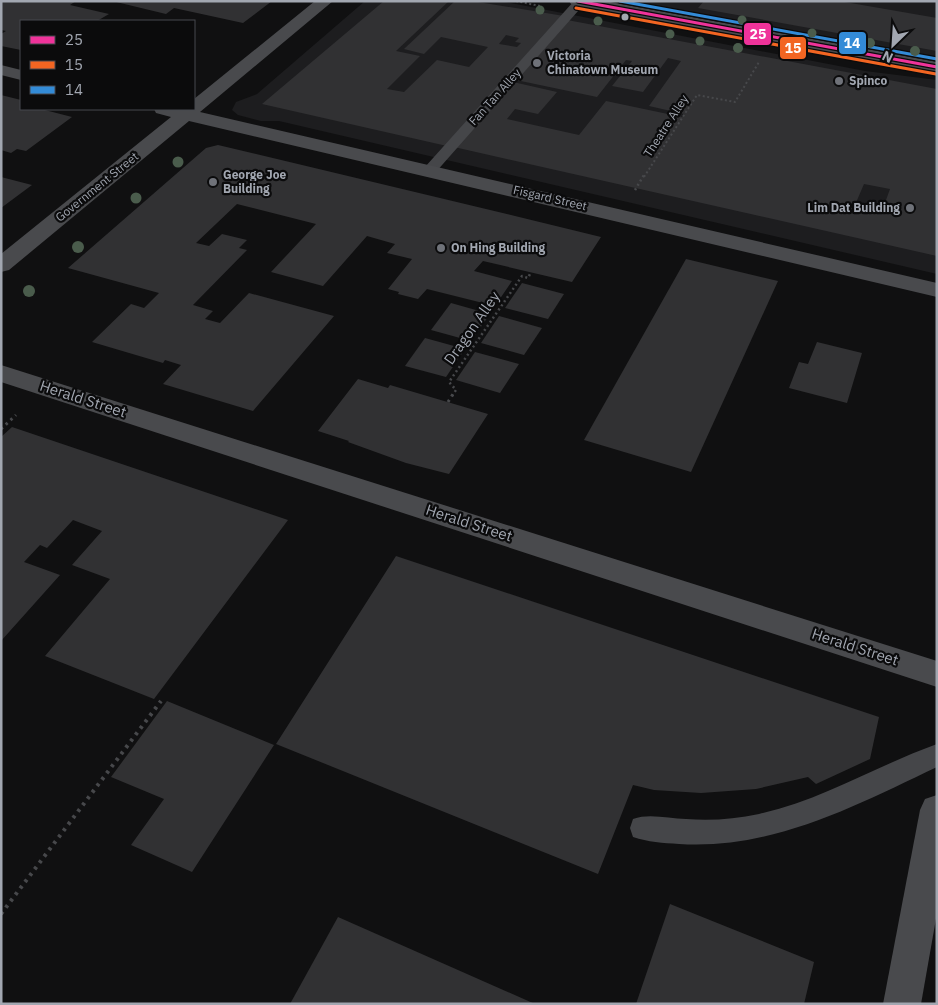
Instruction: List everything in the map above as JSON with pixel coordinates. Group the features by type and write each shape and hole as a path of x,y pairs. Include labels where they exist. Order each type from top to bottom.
{"street":[{"name":"Government Street","path":"195,107 324,1"},
{"path":"578,1 937,67"},
{"path":"1,70 20,74"},
{"name":"Government Street","path":"1,265 191,110"},
{"name":"Fisgard Street","path":"191,110 430,170 937,290"},
{"name":"Herald Street","path":"1,373 937,674"},
{"path":"902,1004 937,810"}],"lane":[{"name":"Fan Tan Alley","path":"430,170 578,1"},
{"path":"643,828 686,833 731,831 786,819 856,793 937,755"}],"path":[{"name":"Theatre Alley","path":"631,196 697,95 735,102 763,56"},
{"name":"Dragon Alley","path":"448,402 456,390 449,382 522,276 528,278 531,272"},
{"path":"1,429 16,415"},
{"path":"1,914 162,701"}],"shaded area":[{"path":"365,1 500,1 865,71 937,80 937,274 279,121 261,121 238,115 232,110 236,102 257,94"},
{"path":"623,1 937,1 937,57 761,26 748,27 725,23 712,18"}],"building":[{"path":"1,1 76,1 70,5 109,14 99,20 20,20 20,50 1,46 1,34 6,31 1,30"},
{"path":"112,1 272,1 243,23 174,8 166,14"},
{"path":"384,1 449,1 396,51 420,56 387,89 404,92 437,60 469,67 488,47 441,37 424,54 404,49 455,1 472,1 564,16 447,146 262,104","holes":["506,35 519,38 515,42 521,43 517,47 499,44"]},
{"path":"704,1 839,1 937,18 937,51 698,8"},
{"path":"567,20 937,89 937,256 454,147 513,82 557,92 538,114 515,109 507,119 579,135 606,101 682,117 684,114 649,106 681,61 668,58 643,92 612,86 632,61 626,60 597,97 516,80","holes":["864,184 890,189 882,211 855,205"]},
{"path":"1,95 20,100 20,110 45,110 72,117 26,151 17,149 11,153 1,150"},
{"path":"218,145 601,237 572,282 483,261 474,271 512,281 495,306 427,289 418,299 398,294 399,292 388,289 412,259 387,253 395,244 367,236 323,286 271,272 316,224 237,204 196,243 209,246 222,234 247,240 239,248 247,250 193,305 213,311 205,319 220,323 249,293 334,316 253,411 163,384 181,365 165,360 163,363 92,342 131,304 144,308 159,293 68,268 206,148"},
{"path":"1,177 32,185 1,208"},
{"path":"686,259 778,281 691,472 584,440"},
{"path":"522,283 564,294 548,319 505,308"},
{"path":"451,303 490,314 471,341 431,330"},
{"path":"499,316 542,328 524,355 481,343"},
{"path":"425,338 465,349 446,377 405,366"},
{"path":"817,342 862,353 847,403 789,388 799,362 808,364"},
{"path":"475,352 519,364 500,393 456,380"},
{"path":"358,379 388,388 390,385 488,414 449,474 406,463 318,431"},
{"path":"12,427 288,520 154,699 45,656 110,579 72,565 102,531 73,520 47,548 40,545 24,562 60,575 1,641 1,437"},
{"path":"396,556 879,717 870,759 816,784 808,777 756,789 701,793 654,790 633,785 598,874 276,744"},
{"path":"167,701 274,745 192,872 131,845 164,799 111,777"},
{"path":"670,904 814,962 804,1004 636,1004"},
{"path":"338,917 535,1004 290,1004"}],"transit line":[{"name":"25","path":"578,1 937,67"},
{"name":"14","path":"620,1 937,59"},
{"name":"15","path":"576,8 936,74"}],"place":[{"name":"Victoria Chinatown Museum","path":"537,63"},
{"name":"Spinco","path":"839,81"},
{"name":"George Joe Building","path":"213,182"},
{"name":"Lim Dat Building","path":"910,208"},
{"name":"On Hing Building","path":"441,248"}]}
